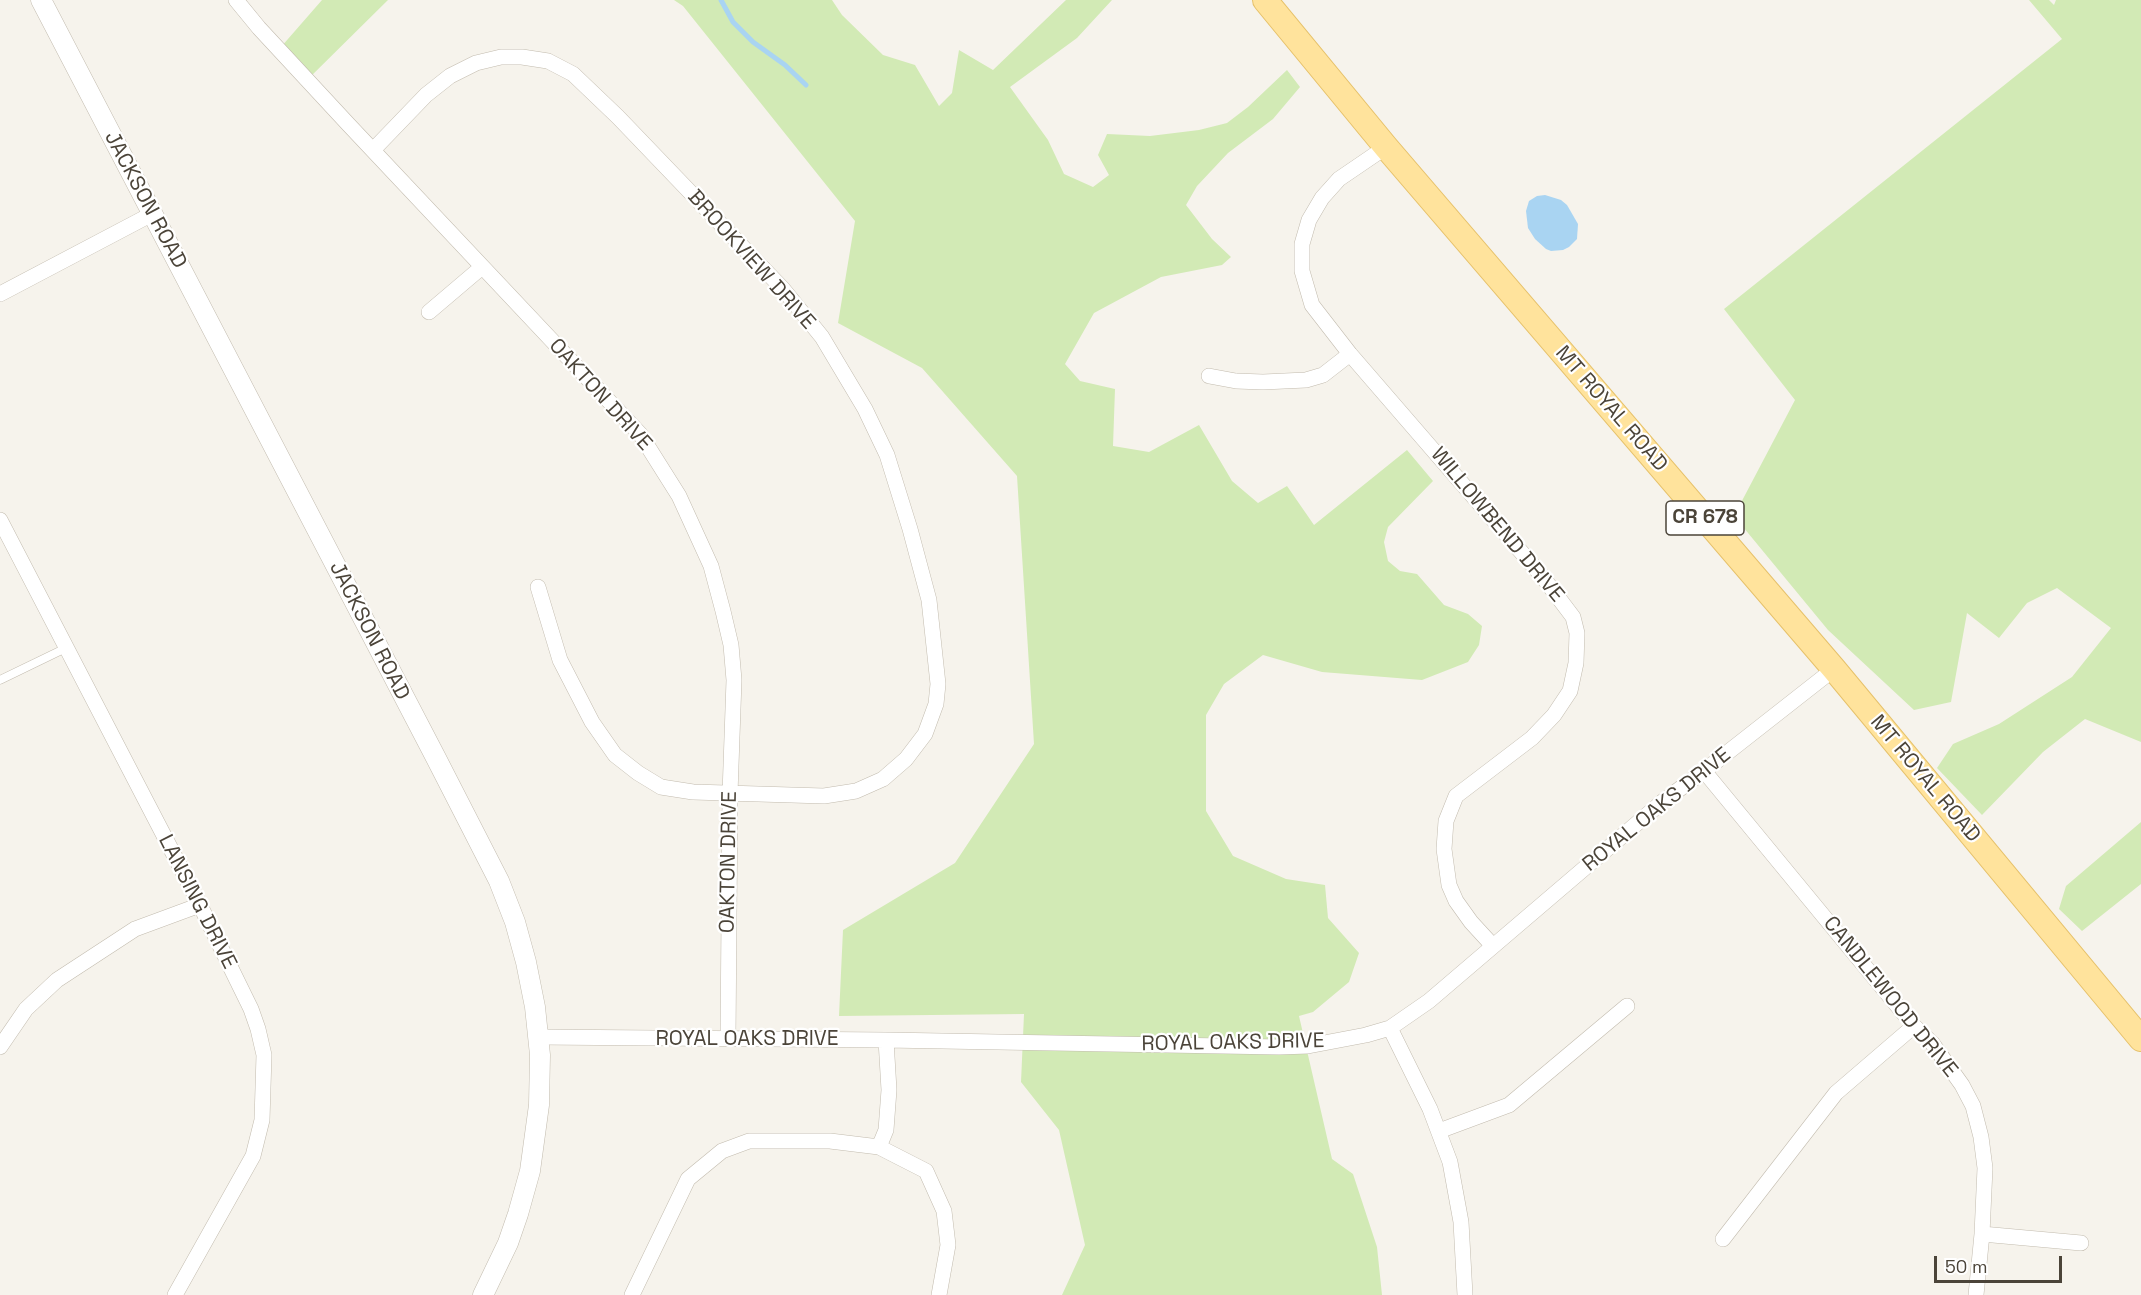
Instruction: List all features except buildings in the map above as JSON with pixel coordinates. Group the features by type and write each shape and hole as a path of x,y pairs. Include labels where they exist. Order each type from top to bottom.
{"main road":[{"name":"MT ROYAL ROAD","path":"1265,0 1386,147 1834,669 2141,1039"}],"street":[{"name":"JACKSON ROAD","path":"41,0 499,881 511,912 526,962 539,1037 539,1105 530,1171 518,1214 508,1243 483,1295"},
{"name":"OAKTON DRIVE","path":"236,0 267,37 640,434 680,496 711,566 731,645 734,680 730,794 728,1039"},
{"name":"BROOKVIEW DRIVE","path":"374,149 426,95 450,76 476,63 501,57 548,61 573,74 618,117 783,289 822,338 865,409 887,455 929,600 938,684 936,704 925,734 906,759 883,779 856,791 824,796 693,792 661,787 615,755 592,722 560,660 538,587"},
{"name":"WILLOWBEND DRIVE","path":"1386,147 1339,179 1322,198 1309,220 1302,244 1302,271 1312,304 1350,354 1542,576 1573,617 1577,633 1576,663 1570,691 1554,715 1532,738 1456,796 1446,821 1445,871 1449,885 1456,901 1471,922 1493,945"},
{"path":"0,294 152,214"},
{"path":"429,312 482,267"},
{"path":"1209,376 1254,382 1306,380 1323,375 1350,354"},
{"name":"LANSING DRIVE","path":"0,520 200,905 251,1009 264,1055 262,1120 253,1156 175,1295"},
{"name":"ROYAL OAKS DRIVE","path":"539,1037 1279,1047 1338,1042 1390,1028 1466,971 1493,945 1662,802 1834,669"},
{"name":"CANDLEWOOD DRIVE","path":"1704,771 1914,1026 1932,1043 1948,1063 1973,1106 1982,1137 1985,1168 1976,1295"},
{"path":"0,1047 26,1009 57,980 135,929 200,905"},
{"path":"1439,1131 1509,1105 1627,1006"},
{"path":"1723,1239 1836,1093 1914,1026"},
{"path":"1390,1028 1439,1131 1456,1187 1461,1222 1465,1295"},
{"path":"879,1147 886,1130 889,1090 886,1040"},
{"path":"632,1295 688,1179 722,1151 749,1141 830,1141 879,1147 926,1171 944,1211 948,1245 939,1295"},
{"path":"1982,1234 2080,1244"}],"lane":[{"path":"0,680 66,648"}],"green space":[{"path":"322,0 388,0 302,85 274,55"},
{"path":"674,0 832,0 842,15 883,55 915,65 939,106 952,93 959,50 993,70 1066,0 1112,0 1077,38 1010,87 1048,140 1064,174 1093,187 1109,175 1098,155 1107,134 1150,136 1199,130 1227,123 1248,107 1287,70 1300,87 1273,119 1228,153 1197,186 1186,205 1212,239 1231,257 1222,265 1161,277 1094,313 1065,364 1080,381 1115,389 1113,446 1149,452 1199,425 1232,481 1258,503 1287,486 1314,525 1407,450 1433,481 1388,527 1384,542 1388,561 1400,571 1417,574 1444,605 1468,614 1482,626 1479,645 1468,662 1422,680 1322,672 1263,655 1224,684 1206,715 1206,811 1233,856 1286,879 1325,885 1328,918 1359,953 1349,982 1313,1012 1299,1016 1332,1159 1353,1174 1377,1247 1382,1295 1062,1295 1085,1245 1059,1130 1021,1082 1024,1014 839,1016 843,930 955,863 1034,744 1017,476 922,368 838,323 855,221 683,6"},
{"path":"2029,0 2049,0 2054,5 2056,0 2141,0 2141,742 2085,719 2043,752 1982,815 1937,768 1953,744 1999,724 2072,677 2111,628 2057,588 2027,603 1999,638 1967,613 1951,702 1914,710 1828,630 1734,516 1795,400 1724,309 2062,39"},
{"path":"2141,822 2141,884 2082,931 2059,909 2066,886"}],"water":[{"path":"1545,195 1561,200 1567,205 1578,224 1577,239 1563,250 1546,249 1535,239 1528,228 1526,211 1529,201 1537,196"}],"waterway":[{"path":"721,0 733,22 753,42 785,65 806,85"}]}
